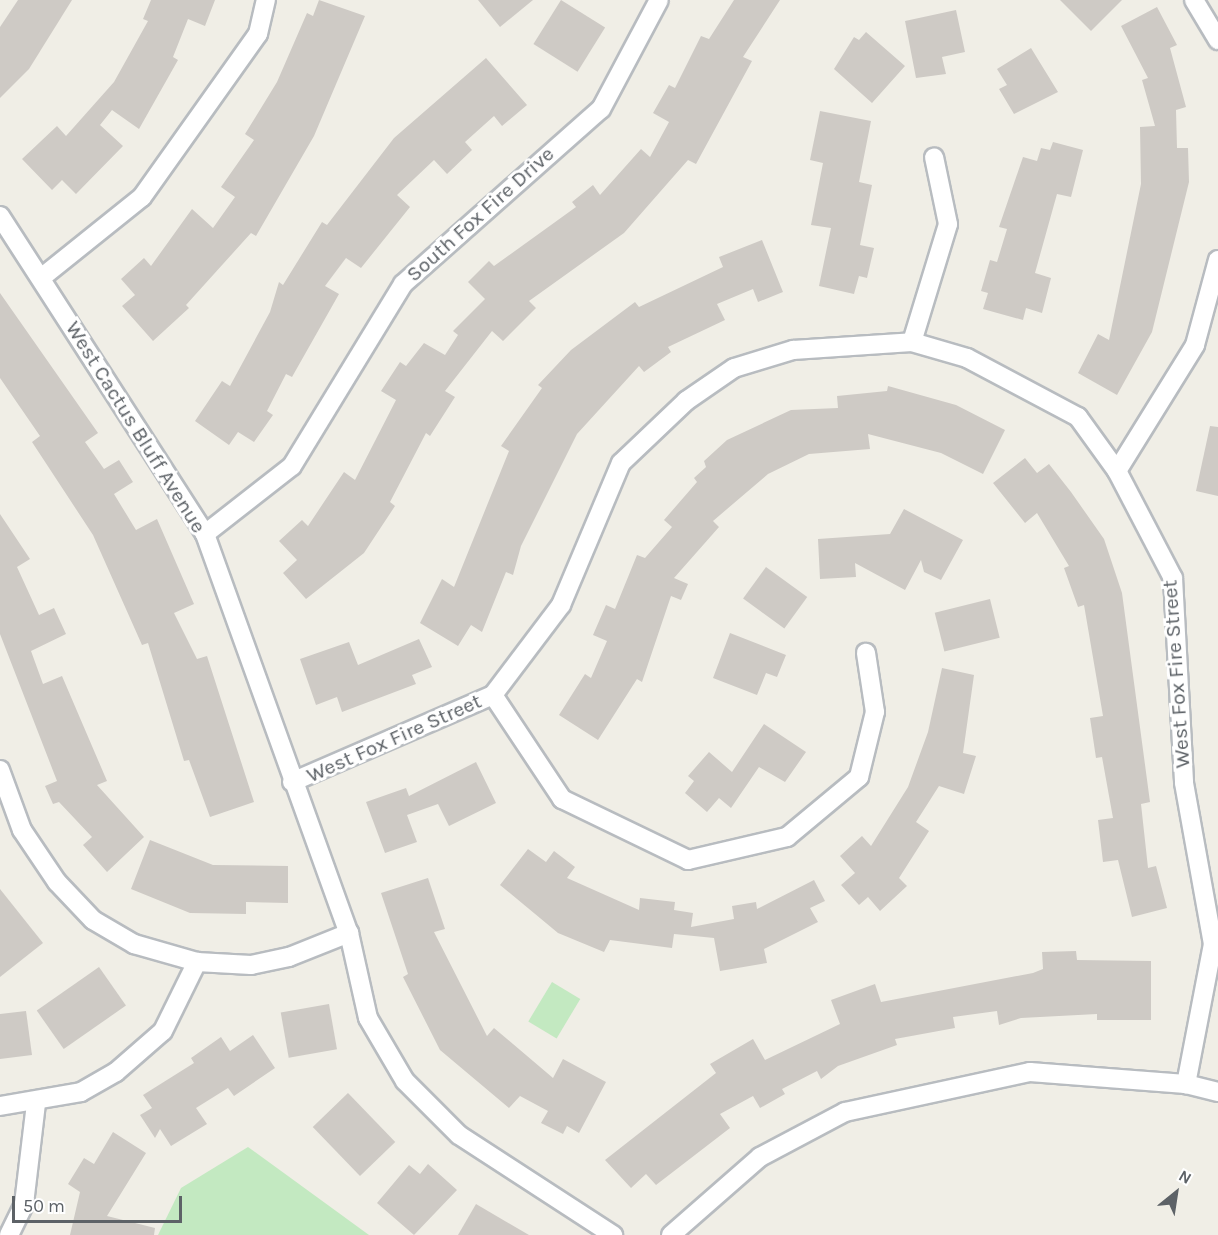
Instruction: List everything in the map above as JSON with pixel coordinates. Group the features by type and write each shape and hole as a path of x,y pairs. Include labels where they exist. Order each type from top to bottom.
{"street":[{"path":"41,278 142,197 258,34 266,0"},
{"name":"South Fox Fire Drive","path":"205,534 292,466 403,284 601,109 659,0"},
{"path":"1194,0 1218,38"},
{"path":"912,342 948,224 934,157"},
{"name":"West Cactus Bluff Avenue","path":"0,216 205,534 292,782 349,933 368,1018 405,1081 459,1135 613,1235"},
{"path":"1117,471 1195,345 1218,260"},
{"name":"West Fox Fire Street","path":"292,782 493,695 561,605 621,463 686,401 734,368 793,350 912,342 967,358 1078,417 1117,471 1173,578 1184,783 1213,944 1186,1084"},
{"path":"493,695 562,799 688,860 787,837 859,777 875,712 866,653"},
{"path":"0,770 22,830 57,882 93,920 134,944 197,962 251,965 289,957 349,933"},
{"path":"0,1106 36,1104 81,1092 116,1072 163,1031 197,962"},
{"path":"671,1235 760,1157 845,1112 1030,1072 1186,1084 1218,1092"},
{"path":"9,1235 24,1204 36,1104"}],"green space":[{"path":"552,982 580,999 557,1038 528,1021"},
{"path":"248,1147 369,1235 158,1235 181,1188"}],"building":[{"path":"18,0 72,0 29,69 0,98 0,27"},
{"path":"151,0 215,0 205,26 188,19 173,57 178,60 139,129 112,110 100,125 123,146 76,194 62,180 52,190 22,159 57,126 66,136 114,82 148,21 143,19"},
{"path":"319,0 365,16 314,136 256,236 251,233 186,305 189,308 153,341 122,306 135,295 121,279 144,258 151,266 192,209 213,228 235,197 221,187 254,140 245,134 277,82 307,13 313,16"},
{"path":"478,0 533,0 500,27"},
{"path":"561,0 605,28 578,72 533,44"},
{"path":"734,0 780,0 743,57 752,61 696,164 688,160 624,233 529,301 536,308 503,341 492,331 445,391 455,397 430,436 426,433 390,502 395,506 364,553 306,599 283,573 297,560 279,541 302,520 308,526 344,472 355,480 396,400 381,391 400,362 406,366 424,343 445,355 458,335 453,331 485,299 468,282 489,261 494,266 576,207 572,202 593,185 600,195 641,149 650,157 669,122 653,113 669,85 675,88 701,36 709,39"},
{"path":"1060,0 1122,0 1091,31"},
{"path":"1157,7 1177,45 1170,48 1186,107 1176,110 1177,148 1188,148 1189,182 1152,332 1117,395 1078,373 1098,334 1109,340 1141,184 1140,127 1155,126 1142,80 1148,78 1121,26"},
{"path":"956,10 965,52 942,57 946,74 916,78 905,21"},
{"path":"866,32 905,66 872,103 834,69 854,37 859,40"},
{"path":"1031,48 1058,92 1014,114 999,89 1007,85 997,69"},
{"path":"486,58 527,105 502,126 494,116 465,142 472,150 447,174 434,160 397,195 410,207 361,268 346,258 325,286 339,294 292,377 286,374 267,411 273,415 254,442 238,432 229,445 195,421 222,381 230,386 270,312 279,282 283,285 322,222 327,225 394,138"},
{"path":"820,111 871,121 859,182 872,185 860,245 874,248 867,278 859,276 854,294 819,286 831,228 811,225 823,163 810,160"},
{"path":"1053,142 1083,150 1071,197 1057,194 1035,273 1051,278 1042,313 1026,308 1023,320 983,309 988,293 981,291 990,260 997,262 1007,229 999,227 1023,157 1037,161 1041,148 1050,150"},
{"path":"762,240 783,292 758,302 753,289 717,304 725,320 668,347 671,352 644,372 639,366 577,434 521,546 513,575 506,572 482,632 471,625 458,646 420,623 442,579 454,587 509,451 501,446 542,388 538,385 571,350 635,302 639,307 723,267 719,257"},
{"path":"0,293 98,433 85,442 104,469 119,460 133,482 114,494 136,530 157,519 194,604 174,613 197,659 207,656 254,802 210,817 189,760 184,761 148,643 142,645 93,535 32,442 40,436 0,378"},
{"path":"888,386 956,405 1005,430 983,474 941,453 868,434 870,449 809,454 768,474 713,521 719,527 674,578 688,584 681,600 671,596 642,682 637,679 598,740 559,715 585,674 591,678 607,641 593,635 606,605 615,609 637,555 645,558 672,527 664,520 697,482 694,478 706,467 704,461 727,440 791,410 838,408 837,396 887,391"},
{"path":"1210,426 1218,427 1218,496 1196,491"},
{"path":"1025,458 1037,473 1049,464 1071,492 1104,539 1122,593 1150,802 1141,804 1148,868 1156,866 1167,908 1132,917 1118,860 1103,862 1098,820 1113,818 1102,757 1096,758 1090,718 1103,716 1084,605 1078,607 1064,568 1069,566 1037,513 1025,523 993,483"},
{"path":"904,509 963,540 941,580 924,572 921,560 905,590 855,563 856,577 820,579 818,539 890,534"},
{"path":"0,514 30,559 17,567 39,615 54,608 66,634 31,651 43,684 62,676 107,781 97,785 144,837 107,872 83,845 92,837 59,802 53,804 45,786 57,781 0,634"},
{"path":"766,567 807,597 784,629 743,599"},
{"path":"990,599 1000,638 944,652 935,613"},
{"path":"730,633 786,655 777,677 766,673 757,695 713,678"},
{"path":"419,639 432,667 412,675 416,684 342,712 337,697 316,705 300,659 349,642 358,665"},
{"path":"942,668 974,675 963,753 976,756 964,794 939,786 916,822 929,831 899,878 907,886 880,911 868,897 859,905 841,885 855,873 840,856 862,836 871,846 908,787 928,732"},
{"path":"764,724 806,752 785,782 759,767 731,808 719,798 707,812 685,793 694,781 688,776 709,752 732,772"},
{"path":"476,762 496,803 449,826 438,804 407,815 417,842 385,853 366,802 406,788 409,796"},
{"path":"150,840 213,865 288,866 288,903 246,902 246,914 190,913 131,889"},
{"path":"528,849 546,862 554,851 575,867 567,878 639,910 640,898 675,902 674,910 693,913 691,927 734,919 732,906 756,902 757,909 814,880 825,901 810,908 818,922 764,949 767,963 720,971 714,938 674,934 672,948 610,940 604,952 558,933 500,885"},
{"path":"428,878 445,929 434,932 487,1036 494,1028 553,1078 563,1059 606,1082 579,1133 567,1126 563,1134 541,1123 548,1111 520,1096 509,1108 440,1050 403,977 408,974 381,893"},
{"path":"0,889 43,943 0,977"},
{"path":"1076,951 1077,960 1151,961 1151,1020 1097,1020 1097,1014 1021,1018 999,1025 997,1011 953,1017 955,1028 895,1039 897,1045 838,1066 821,1079 817,1071 782,1089 785,1094 760,1108 753,1096 720,1114 730,1128 656,1185 646,1174 631,1188 605,1160 716,1073 710,1064 753,1039 765,1060 840,1024 831,1000 875,984 881,1002 1033,973 1043,969 1042,952"},
{"path":"99,967 126,1006 64,1049 37,1011"},
{"path":"329,1004 337,1049 289,1058 281,1013"},
{"path":"26,1011 32,1055 0,1059 0,1014"},
{"path":"253,1035 275,1068 234,1096 228,1088 196,1108 207,1124 171,1146 160,1129 155,1138 140,1115 152,1108 143,1095 194,1063 191,1058 221,1037 230,1051"},
{"path":"348,1093 395,1142 360,1176 313,1127"},
{"path":"113,1132 146,1153 107,1216 155,1228 154,1235 70,1235 80,1192 68,1184 84,1158 94,1164"},
{"path":"428,1164 457,1190 414,1235 377,1203 409,1165 420,1174"},
{"path":"476,1204 529,1235 458,1235"}]}
